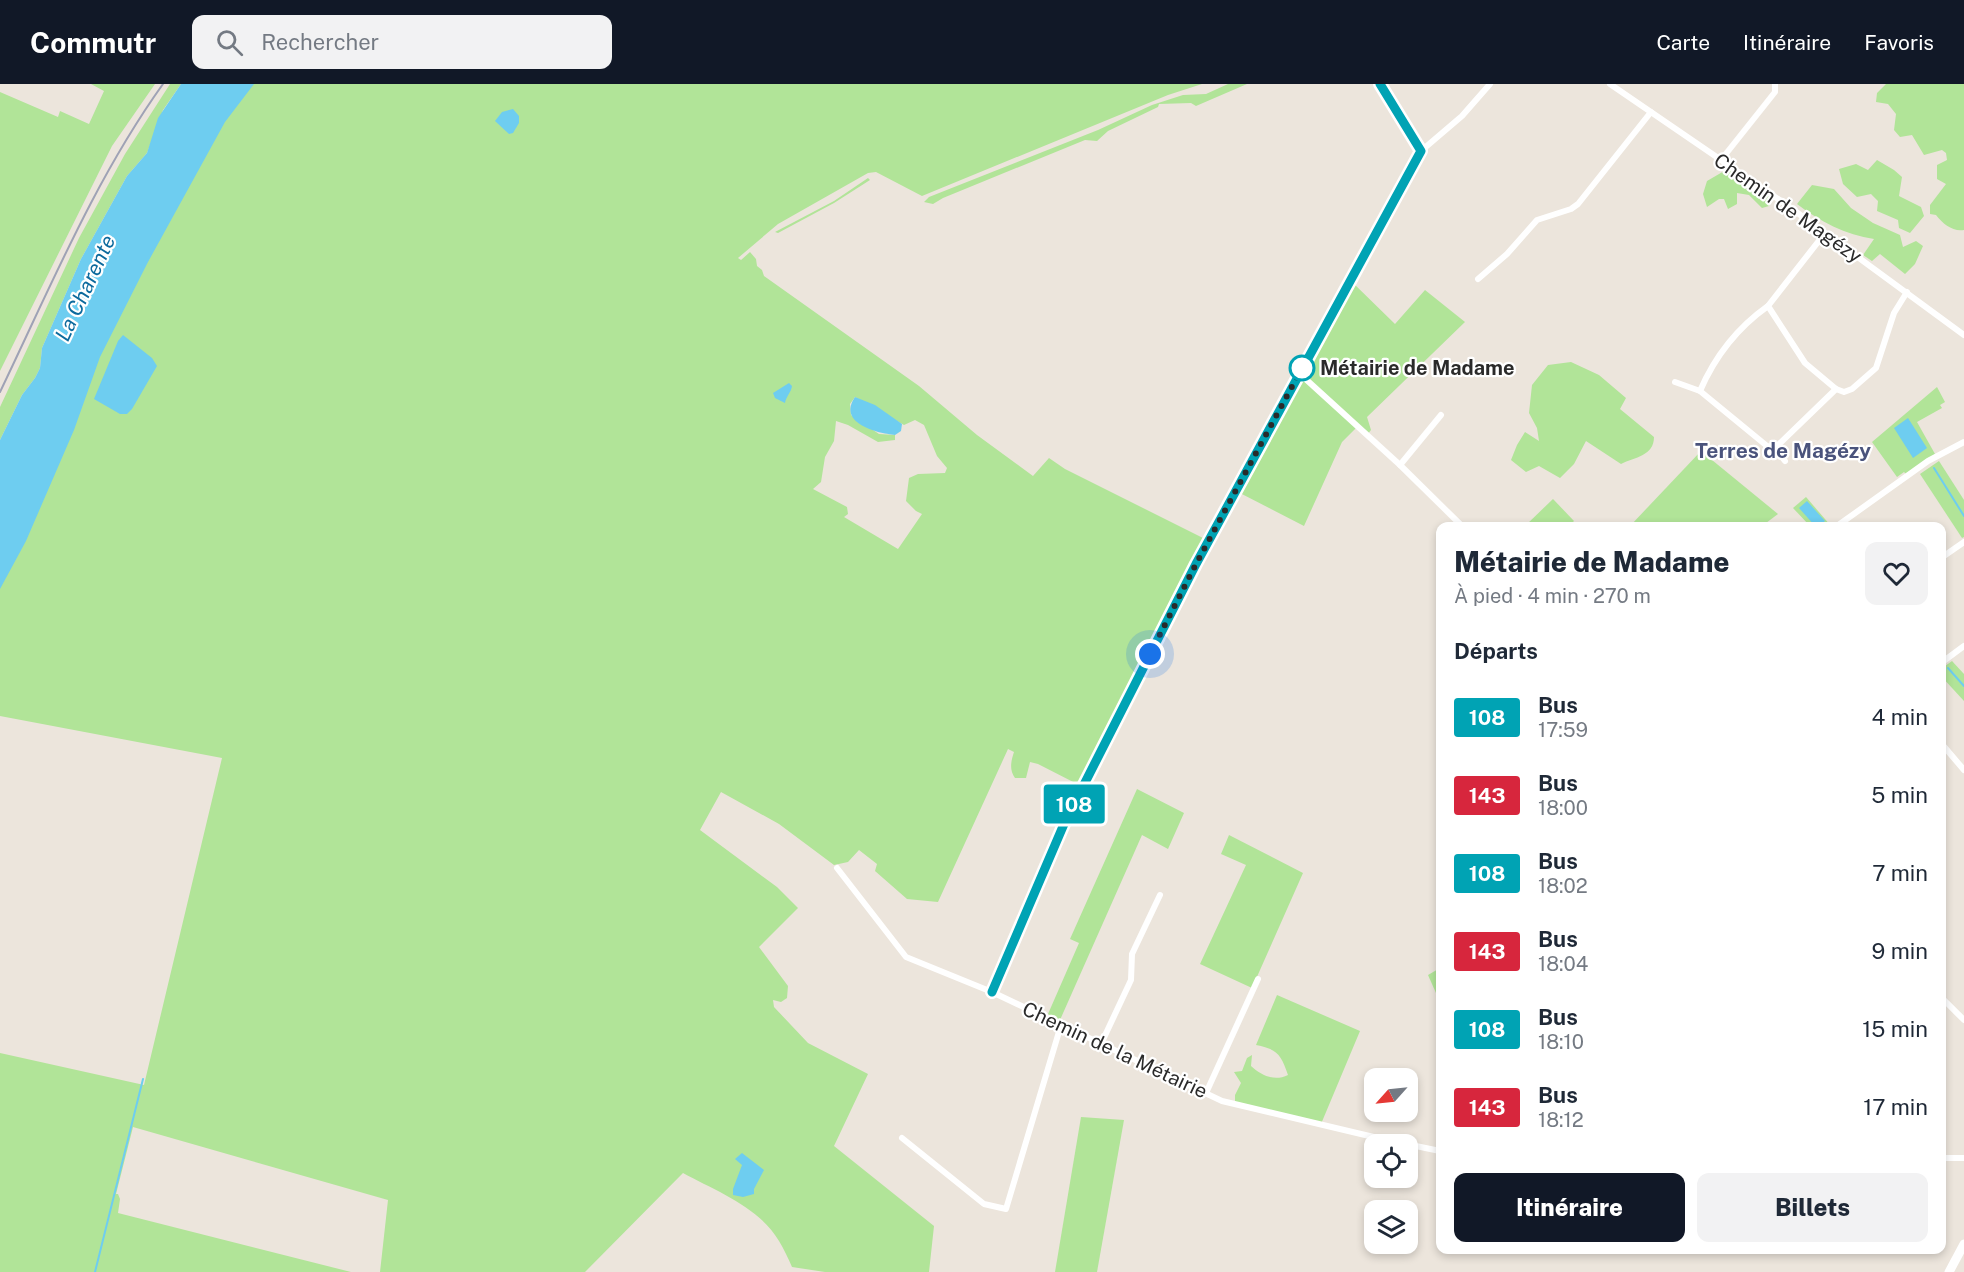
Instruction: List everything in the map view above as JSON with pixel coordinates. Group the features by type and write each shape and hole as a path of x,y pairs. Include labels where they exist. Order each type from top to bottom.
{"street":[{"path":"1380,84 1421,151"},
{"path":"992,992 1064,824 1196,564 1299,373 1421,151 1462,116 1490,84"},
{"name":"Chemin de Magézy","path":"1610,84 1825,233 1964,335"},
{"path":"1721,160 1775,92 1775,84"},
{"path":"1478,279 1507,255 1537,220 1571,209 1578,204 1651,112"},
{"path":"1700,391 1711,366 1748,320 1768,306 1825,233"},
{"path":"1768,306 1805,363 1836,389 1844,392 1852,389 1876,368 1894,313 1906,292"},
{"path":"1299,373 1400,465 1458,522"},
{"path":"1675,382 1700,391 1767,446 1775,448 1785,461"},
{"path":"1775,448 1836,389"},
{"path":"1400,465 1441,415"},
{"path":"1843,522 1928,461 1964,442"},
{"path":"1946,555 1964,542"},
{"path":"1946,659 1964,646"},
{"path":"1946,749 1964,770"},
{"path":"1958,765 1964,759"},
{"name":"Chemin de la Métairie","path":"837,868 906,957 992,992 1222,1101 1382,1140 1436,1149"},
{"path":"1101,1044 1131,980 1132,954 1160,895"},
{"path":"1206,1093 1258,979"},
{"path":"1946,1003 1964,1020"},
{"path":"902,1138 984,1204 1006,1209 1061,1025"},
{"path":"1946,1158 1964,1158"},
{"path":"1949,1272 1964,1244"}],"green space":[{"path":"91,84 155,84 112,146 0,371 0,92 58,117 60,111 89,124 104,91"},
{"path":"170,84 181,84 163,110 147,153 127,176 81,259 42,348 40,368 22,395 0,440 0,407 79,238 125,154"},
{"path":"210,84 1202,84 1168,95 922,196 876,172 868,173 778,224 738,258 741,260 750,252 764,276 919,386 977,435 1033,476 1049,458 1065,469 1205,539 1083,787 1030,762 1026,778 1015,778 1011,765 1014,752 1008,749 938,902 907,899 875,871 877,864 859,850 848,862 834,865 779,824 721,792 700,830 777,887 798,908 759,947 788,986 787,998 781,1002 773,1000 774,1007 808,1043 868,1074 834,1146 934,1226 929,1272 825,1272 792,1267 779,1241 749,1209 683,1173 585,1272 380,1272 388,1200 133,1127 116,1194 120,1199 118,1213 351,1272 0,1272 0,1053 144,1085 222,758 0,716 0,533","holes":["855,397 904,425 915,420 924,425 937,456 947,468 945,473 918,474 909,478 906,501 922,514 898,549 844,517 848,514 847,507 813,489 821,482 825,457 834,441 836,421 878,442 895,440 895,435 879,434 851,415 850,404"]},
{"path":"1228,84 1247,84 1196,106 1191,103 1159,104 1158,107 1108,131 1097,141 1085,140 933,204 924,202 929,197 1098,130 1152,105 1183,95 1206,94"},
{"path":"1886,84 1964,84 1964,230 1952,229 1936,215 1930,214 1930,205 1946,184 1937,179 1937,165 1947,160 1946,153 1942,150 1924,155 1912,135 1900,137 1894,130 1896,114 1888,104 1876,102 1877,93"},
{"path":"1877,160 1902,177 1899,196 1921,207 1924,216 1910,233 1899,228 1898,220 1877,211 1878,201 1871,194 1857,197 1843,184 1839,169 1856,164 1868,170"},
{"path":"1731,167 1773,195 1769,206 1762,208 1749,195 1737,193 1737,204 1728,209 1724,199 1719,199 1707,207 1703,194 1707,181"},
{"path":"868,178 870,180 834,203 778,233 775,232 834,201"},
{"path":"1812,185 1834,189 1851,208 1873,223 1900,235 1903,247 1916,241 1923,246 1915,264 1905,274 1880,254 1872,261 1863,255 1874,239 1833,226 1797,204"},
{"path":"1350,280 1395,324 1425,290 1465,322 1367,417 1371,430 1367,435 1357,427 1342,442 1304,526 1236,491"},
{"path":"1571,362 1599,375 1626,398 1620,409 1654,437 1651,448 1643,455 1621,464 1586,441 1574,464 1560,478 1539,466 1526,472 1511,460 1525,432 1539,441 1537,428 1529,413 1532,385 1548,365"},
{"path":"1937,387 1945,402 1940,405 1942,408 1917,422 1935,454 1906,474 1904,472 1897,477 1872,442"},
{"path":"1701,451 1778,514 1767,522 1634,522"},
{"path":"1939,461 1964,500 1964,537 1962,538 1920,474"},
{"path":"1806,497 1828,522 1806,522 1793,508"},
{"path":"1553,499 1574,521 1573,522 1529,522"},
{"path":"1952,661 1964,674 1964,701 1946,681 1946,665"},
{"path":"1137,789 1184,813 1168,849 1142,835 1060,1020 1048,1014 1079,943 1070,939"},
{"path":"1229,835 1303,873 1252,988 1200,964 1246,865 1221,854"},
{"path":"1436,970 1436,993 1428,975"},
{"path":"1277,995 1360,1031 1321,1124 1235,1104 1235,1095 1241,1083 1234,1072 1242,1071 1247,1058 1252,1055 1251,1066 1263,1075 1278,1078 1288,1075 1283,1062 1274,1051 1256,1045"},
{"path":"1081,1117 1124,1120 1097,1272 1055,1272"}],"water":[{"name":"La Charente","path":"181,84 254,84 225,122 148,262 100,357 74,430 26,541 0,589 0,440 22,395 40,368 42,348 81,259 127,176 147,153 158,118"},
{"path":"513,109 519,116 519,123 513,133 509,134 495,121 502,112"},
{"path":"123,335 152,358 157,366 127,414 120,414 94,399 118,341"},
{"path":"789,383 792,386 791,391 785,403 775,398 773,393"},
{"path":"855,397 875,405 902,424 901,431 895,435 887,434 861,425 851,414 851,406"},
{"path":"1908,418 1927,448 1913,458 1894,428"},
{"path":"1807,501 1825,521 1811,522 1799,508"},
{"path":"742,1153 764,1170 754,1189 754,1194 743,1197 733,1195 742,1165 735,1159"}],"waterway":[{"path":"1934,468 1964,516"},
{"path":"1948,668 1964,686"},
{"path":"95,1272 143,1079"}],"railway":[{"path":"0,392 95,196 139,120 163,84"}],"bus line":[{"name":"108","path":"992,992 1064,824 1196,564 1421,151 1380,84"}],"place":[{"name":"Métairie de Madame","path":"1302,368"}],"district":[{"name":"Terres de Magézy","path":"1783,450"}],"route":[{"path":"1150,654 1302,368"}]}
